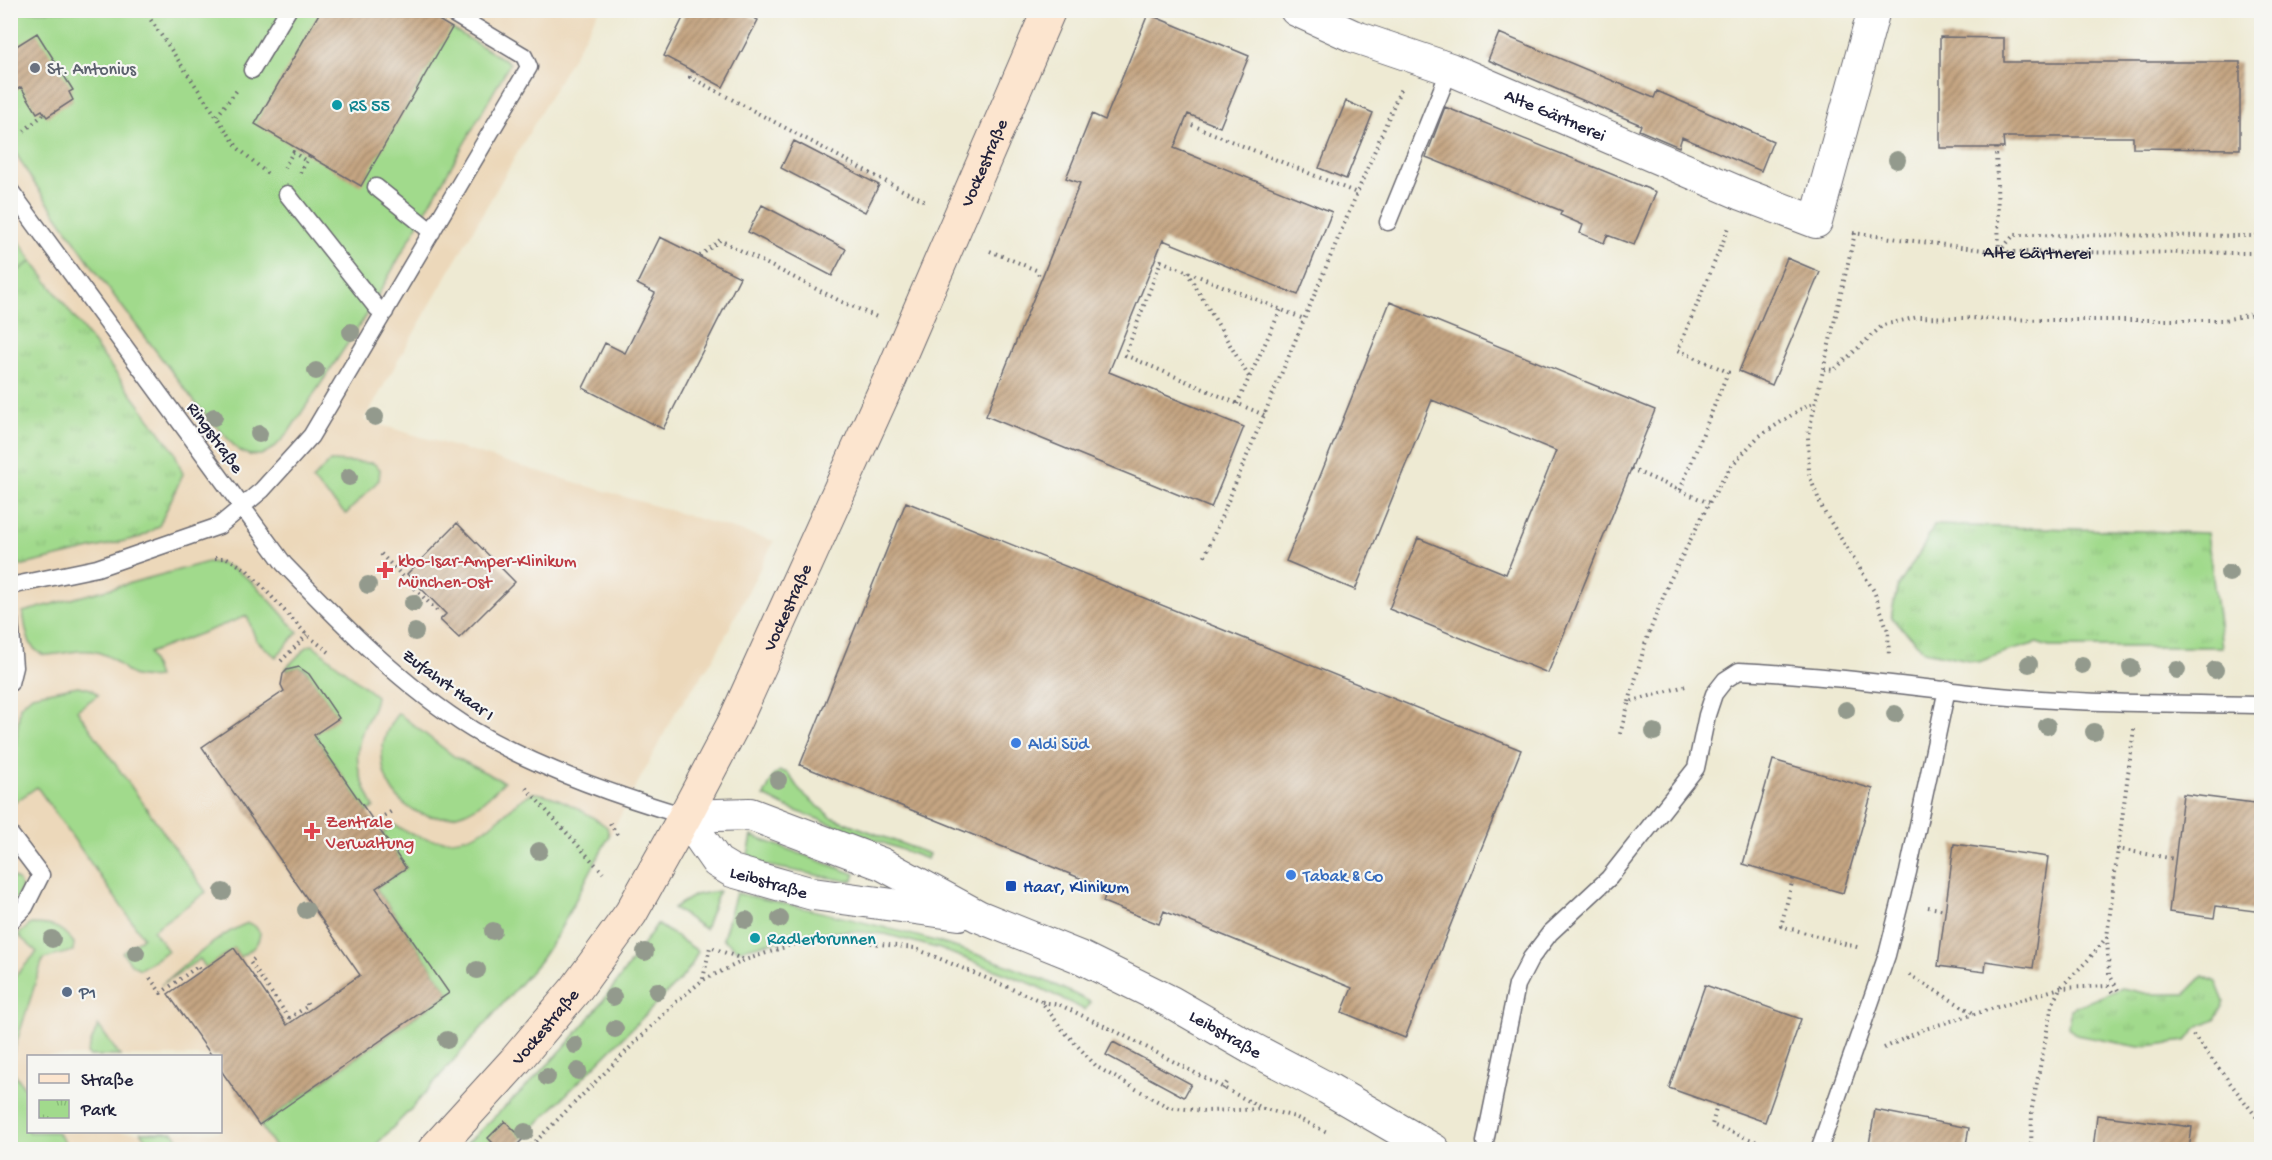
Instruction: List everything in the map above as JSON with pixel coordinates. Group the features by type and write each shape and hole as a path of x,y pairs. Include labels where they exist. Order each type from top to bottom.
{"main road":[{"name":"Vockestraße","path":"434,1149 516,1060 576,989 631,913 685,816 734,723 884,392 1049,10"}],"street":[{"name":"Alte Gärtnerei","path":"1296,10 1353,36 1450,69 1743,194 1816,222"},
{"path":"1816,222 1874,10"},
{"name":"Leibstraße","path":"685,816 750,814 882,864 978,916 1082,958 1172,1002 1434,1149"},
{"name":"Leibstraße","path":"685,816 717,862 732,871 813,894 978,916"}],"lane":[{"path":"252,70 288,10"},
{"path":"10,586 97,567 219,526 243,508 311,436 529,67 524,56 447,10"},
{"path":"1388,222 1450,69"},
{"path":"376,187 432,232"},
{"name":"Ringstraße","path":"10,190 243,508"},
{"path":"287,194 377,308 386,312"},
{"name":"Zufahrt Haar I","path":"243,508 284,564 330,611 406,681 473,729 536,761 636,801 685,816"},
{"path":"10,620 14,667 10,683"},
{"path":"1485,1142 1517,985 1531,958 1550,933 1609,878 1696,768 1707,715 1714,694 1725,680 1739,670 1947,689 1988,695 2262,705"},
{"path":"1819,1149 1886,958 1908,872 1947,689"},
{"path":"10,834 41,875 25,907 10,922"}],"path":[{"path":"144,10 238,148 271,177"},
{"path":"1205,556 1414,57"},
{"path":"693,72 690,77 900,189 937,206"},
{"path":"24,131 44,114"},
{"path":"1192,125 1357,194"},
{"path":"1996,148 1999,252"},
{"path":"303,167 309,155"},
{"path":"1680,490 1728,372 1678,350 1743,194"},
{"name":"Alte Gärtnerei","path":"1816,222 1855,233 1999,252 2262,253"},
{"path":"1855,233 1808,435 1809,475 1823,510 1874,591 1888,631 1891,684"},
{"path":"1999,252 2014,235 2262,237"},
{"path":"700,256 720,240 888,322"},
{"path":"990,251 1036,270 1041,279"},
{"path":"1264,415 1125,355 1161,261 1304,319"},
{"path":"1186,271 1249,377"},
{"path":"1237,404 1281,309"},
{"path":"1824,369 1834,370 1883,325 1918,317 2224,320 2262,312"},
{"path":"1620,734 1646,641 1669,582 1708,502 1731,466 1758,437 1807,405 1816,403"},
{"path":"1631,469 1708,502"},
{"path":"381,554 437,611 441,608"},
{"path":"211,558 227,558 247,570 308,635 336,657"},
{"path":"281,661 308,635"},
{"path":"1629,702 1739,670"},
{"path":"2118,990 2109,974 2107,937 2138,702"},
{"path":"532,786 522,783 603,873"},
{"path":"374,822 392,811"},
{"path":"605,820 613,825 618,836"},
{"path":"2118,849 2175,859"},
{"path":"1793,879 1781,926 1886,958 1976,1014"},
{"path":"2031,1149 2032,1108 2052,1005 2060,988 2107,937"},
{"path":"527,1149 676,1002 703,980 746,960 788,946 838,939 914,948 1041,1001 1060,1005 1265,1109 1295,1117 1330,1133"},
{"path":"703,980 710,946 746,960"},
{"path":"255,959 250,962 290,1020 308,1006 306,1002"},
{"path":"150,978 161,993 198,966 201,971"},
{"path":"1848,1065 1925,1029 2060,988 2108,986 2113,993"},
{"path":"1041,1001 1062,1029 1097,1067 1168,1107 1205,1111 1265,1109"},
{"path":"2193,1035 2262,1124"},
{"path":"1223,1089 1228,1081"},
{"path":"1717,1105 1712,1125 1779,1149"}],"shaded area":[{"name":"kbo-Isar-Amper-Klinikum München-Ost","path":"10,11 599,11 364,420 774,541 714,658 675,713 556,937 540,961 412,1108 372,1149 11,1149"}],"green space":[{"path":"11,11 422,11 510,63 366,316 288,433 274,448 261,455 249,455 238,450 197,405 105,284 30,177 11,145"},
{"path":"11,228 32,261 10,276"},
{"path":"32,261 174,451 183,474 159,526 141,537 11,568 11,276"},
{"path":"330,461 373,463 380,469 379,480 346,514 312,480"},
{"path":"1934,525 2207,533 2222,647 2049,647 2037,643 1979,662 1924,651 1891,617 1897,588 1922,549"},
{"path":"208,562 222,564 247,578 298,632 276,657 256,640 247,616 149,653 158,677 145,678 130,674 109,657 93,651 44,655 30,643 23,612"},
{"path":"313,645 376,696 360,738 357,758 364,786 374,807 367,812 314,735 338,717 305,669 299,667 287,670 286,668 308,646"},
{"path":"78,686 91,689 98,695 77,710 206,892 153,930 168,951 140,969 132,965 122,952 143,937 37,787 15,802 11,785 20,706 32,695"},
{"path":"398,713 455,757 504,782 480,803 463,813 441,817 421,814 405,804 392,790 384,773 382,753 387,733"},
{"path":"780,771 788,773 800,791 831,817 929,854 927,859 788,808 764,796 774,775"},
{"path":"532,793 550,796 582,811 607,827 609,836 556,937 540,961 412,1108 372,1149 276,1149 260,1125 449,993 376,888 406,868 382,834 395,825 407,832 431,839 456,840 468,837 491,825"},
{"path":"752,836 855,874 853,880 847,881 764,865 748,855"},
{"path":"11,876 18,880 22,888 11,905"},
{"path":"719,891 705,929 673,908 695,895"},
{"path":"736,893 872,924 961,949 1005,964 1090,1002 1085,1010 1032,984 940,949 885,934 846,931 803,935 738,950 723,939"},
{"path":"248,923 255,926 260,933 256,944 248,952 240,957 234,948 206,968 200,959 161,985 214,942"},
{"path":"31,924 50,926 65,933 74,943 73,951 43,959 11,1060 11,981 37,952 18,935"},
{"path":"657,924 698,951 691,966 681,979 512,1149 460,1150 567,1044 611,990"},
{"path":"2203,976 2216,982 2224,1002 2215,1020 2197,1028 2186,1041 2139,1047 2076,1035 2068,1027 2070,1009 2122,988 2149,994 2185,994"},
{"path":"98,1025 119,1055 88,1055 87,1053"},
{"path":"11,1068 27,1092 27,1133 58,1133 70,1149 11,1149"},
{"path":"142,1133 174,1133 186,1149 153,1149"}],"building":[{"name":"RS 55","path":"321,10 422,10 452,28 361,186 255,124"},
{"path":"687,10 739,10 758,20 723,87 664,56"},
{"path":"1148,14 1249,56 1220,127 1188,114 1174,148 1332,212 1298,295 1163,240 1109,372 1244,427 1211,508 986,416 1080,183 1066,178 1092,114 1105,120"},
{"name":"St. Antonius","path":"37,33 73,90 69,92 73,100 47,117 42,110 37,113 21,87 10,94 10,50"},
{"path":"1499,33 1654,98 1657,91 1773,141 1761,171 1682,137 1679,147 1639,130 1641,125 1488,60"},
{"path":"1940,37 2004,38 2004,62 2240,62 2240,149 2133,148 2133,137 2003,137 2004,148 1940,148"},
{"path":"1346,101 1373,113 1346,179 1319,168"},
{"path":"1445,107 1656,192 1634,245 1607,235 1604,243 1580,233 1583,225 1560,215 1562,211 1426,157"},
{"path":"794,141 879,185 865,212 781,168"},
{"path":"762,205 846,249 832,276 748,232"},
{"path":"660,237 740,277 663,429 583,388 605,343 625,353 655,293 637,284"},
{"path":"1787,258 1820,272 1772,385 1739,371"},
{"path":"1390,302 1655,410 1548,673 1389,609 1418,538 1506,574 1556,451 1432,400 1355,590 1286,561"},
{"path":"906,502 1521,750 1405,1038 1342,1012 1352,988 1164,911 1159,924 1103,902 1107,889 800,765"},
{"path":"457,523 515,582 459,638 440,620 446,614 407,574"},
{"path":"299,667 309,674 339,718 314,735 406,868 376,888 449,993 259,1125 222,1072 222,1055 211,1055 168,994 234,948 287,1025 360,975 202,747 284,691 281,685 283,674 287,670"},
{"path":"1773,760 1873,789 1843,893 1743,864"},
{"path":"2183,794 2262,804 2262,912 2216,906 2214,918 2169,912"},
{"path":"1954,844 2048,857 2033,968 1986,961 1985,972 1938,966"},
{"path":"1705,985 1801,1019 1765,1122 1669,1088"},
{"path":"1113,1042 1191,1084 1184,1097 1106,1055"},
{"path":"2260,1086 2262,1087 2262,1112 2257,1111"},
{"path":"1875,1110 1969,1128 1965,1150 1868,1150"},
{"path":"2097,1115 2192,1127 2189,1150 2093,1150"},
{"path":"505,1121 523,1139 512,1150 500,1150 488,1138"}],"place":[{"name":"St. Antonius","path":"35,68"},
{"name":"RS 55","path":"337,105"},
{"name":"kbo-Isar-Amper-Klinikum München-Ost","path":"385,570"},
{"name":"Aldi Süd","path":"1016,743"},
{"name":"Zentrale Verwaltung","path":"312,831"},
{"name":"Tabak & Co","path":"1291,875"},
{"name":"Haar, Klinikum","path":"1011,886"},
{"name":"Radlerbrunnen","path":"755,938"},
{"name":"P1","path":"67,992"}]}
